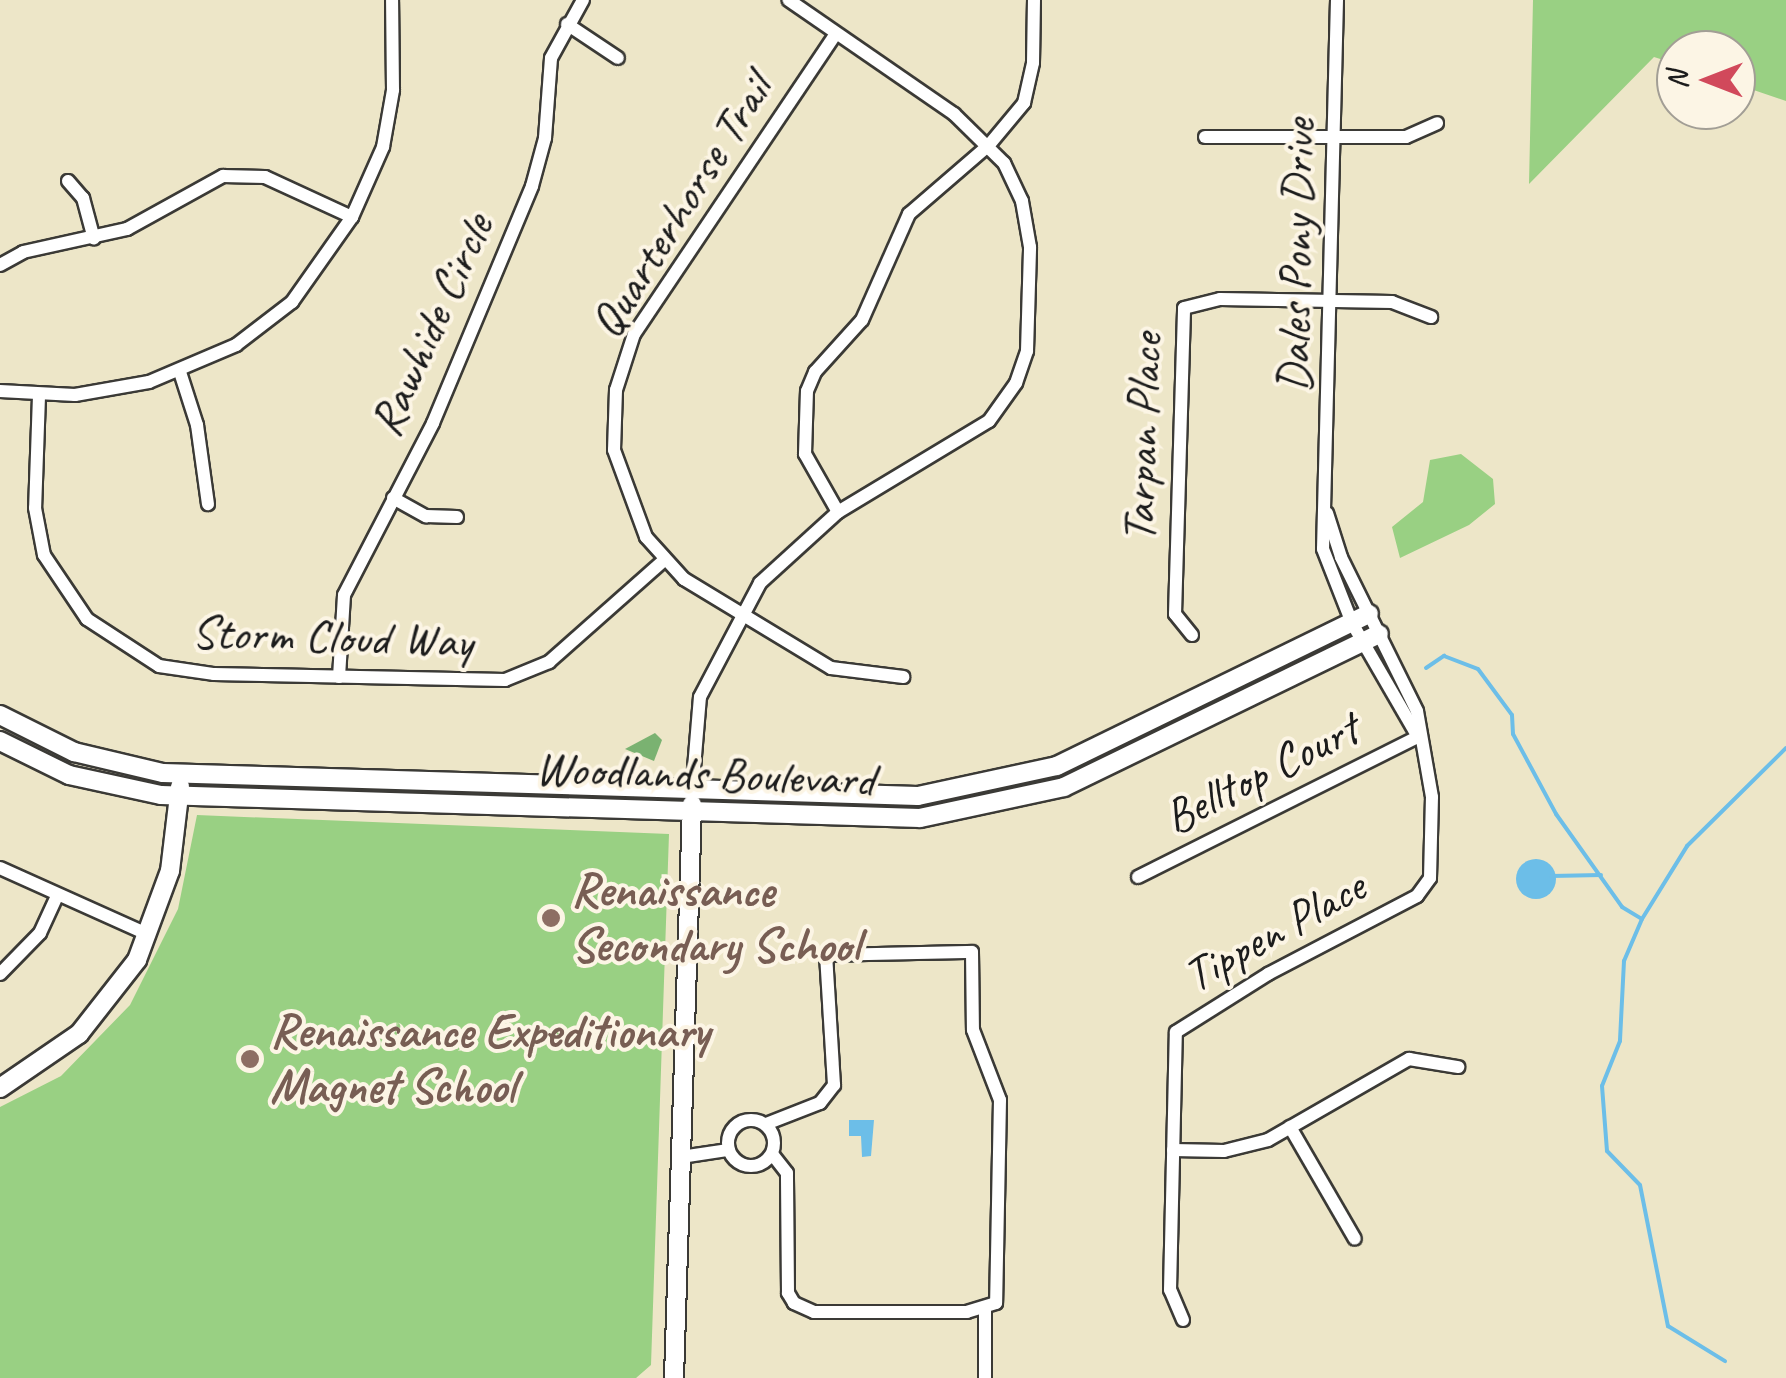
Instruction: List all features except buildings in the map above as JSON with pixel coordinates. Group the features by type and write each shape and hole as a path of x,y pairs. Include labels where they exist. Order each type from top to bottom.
{"street":[{"path":"0,390 39,396 96,393 180,372 268,324 302,290 352,217 383,147 391,108 392,0"},
{"name":"Rawhide Circle","path":"339,676 344,595 446,393 536,176 547,73 567,24 583,0"},
{"path":"674,1378 692,792 700,697 739,616 790,550 838,512 977,430 1016,383 1027,351 1030,247 1016,183 989,145 954,114 788,0"},
{"path":"838,512 805,454 806,390 815,372 862,320 909,214 989,145 1018,112 1030,83 1034,0"},
{"name":"Dales Pony Drive","path":"1337,0 1327,513 1361,619 1371,638"},
{"path":"567,24 618,58"},
{"name":"Quarterhorse Trail","path":"835,34 623,359 614,450 630,508 663,561 739,616 831,668 903,677"},
{"path":"1206,137 1406,137 1437,124"},
{"path":"0,265 23,252 128,229 203,182 241,174 265,177 352,217"},
{"path":"68,181 83,198 94,238"},
{"name":"Tarpan Place","path":"1192,635 1175,614 1182,312 1204,299 1332,300 1404,304 1430,317"},
{"path":"180,372 197,424 208,504"},
{"name":"Storm Cloud Way","path":"39,396 38,532 54,577 87,619 132,652 185,672 486,682 523,676 557,656 663,561"},
{"path":"393,498 426,516 457,517"},
{"name":"Woodlands Boulevard","path":"0,714 85,756 182,774 887,798 1004,782 1112,742 1361,619"},
{"name":"Woodlands Boulevard","path":"0,741 90,782 180,796 887,820 1009,804 1122,762 1371,638"},
{"name":"Tippen Place","path":"1183,1320 1170,1290 1178,1029 1427,888 1432,798 1418,737 1371,638"},
{"name":"Belltop Court","path":"1138,877 1418,737"},
{"path":"0,1088 89,1023 120,986 149,935 170,870 182,774"},
{"path":"0,868 149,935"},
{"path":"0,974 40,933 58,896"},
{"path":"728,1150 735,1126 750,1120 766,1124 820,1104 834,1085 826,955 972,952 973,1030 996,1084 1000,1113 998,1295 985,1311 985,1378"},
{"path":"1172,1150 1235,1150 1290,1127 1409,1059 1458,1067"},
{"path":"766,1124 772,1154 787,1173 788,1293 794,1303 814,1312 985,1311"},
{"path":"1290,1127 1355,1239"},
{"path":"681,1157 728,1150"},
{"path":"728,1150 737,1162 753,1167 772,1154"}],"green space":[{"path":"1533,0 1786,0 1786,101 1756,91 1756,30 1656,30 1656,58 1529,184"},
{"path":"1461,454 1493,479 1495,504 1469,525 1400,558 1392,527 1423,502 1430,460"},
{"path":"655,733 662,740 654,761 625,749"},
{"path":"197,815 669,834 651,1365 636,1378 0,1378 0,1107 61,1076 130,1005 178,909"}],"water":[{"path":"1536,859 1550,865 1556,879 1550,893 1536,899 1522,893 1516,879 1522,865"},
{"path":"849,1120 874,1120 871,1156 862,1157 861,1136 849,1136"}],"waterway":[{"path":"1426,668 1444,656 1478,669 1512,715 1513,734 1556,814 1622,907 1642,919 1624,961 1620,1041 1602,1086 1607,1151 1640,1185 1668,1326 1725,1361"},
{"path":"1642,919 1687,846 1786,748"},
{"path":"1551,876 1601,875"}],"place":[{"name":"Renaissance Secondary School","path":"551,918"},
{"name":"Renaissance Expeditionary Magnet School","path":"250,1059"}]}
